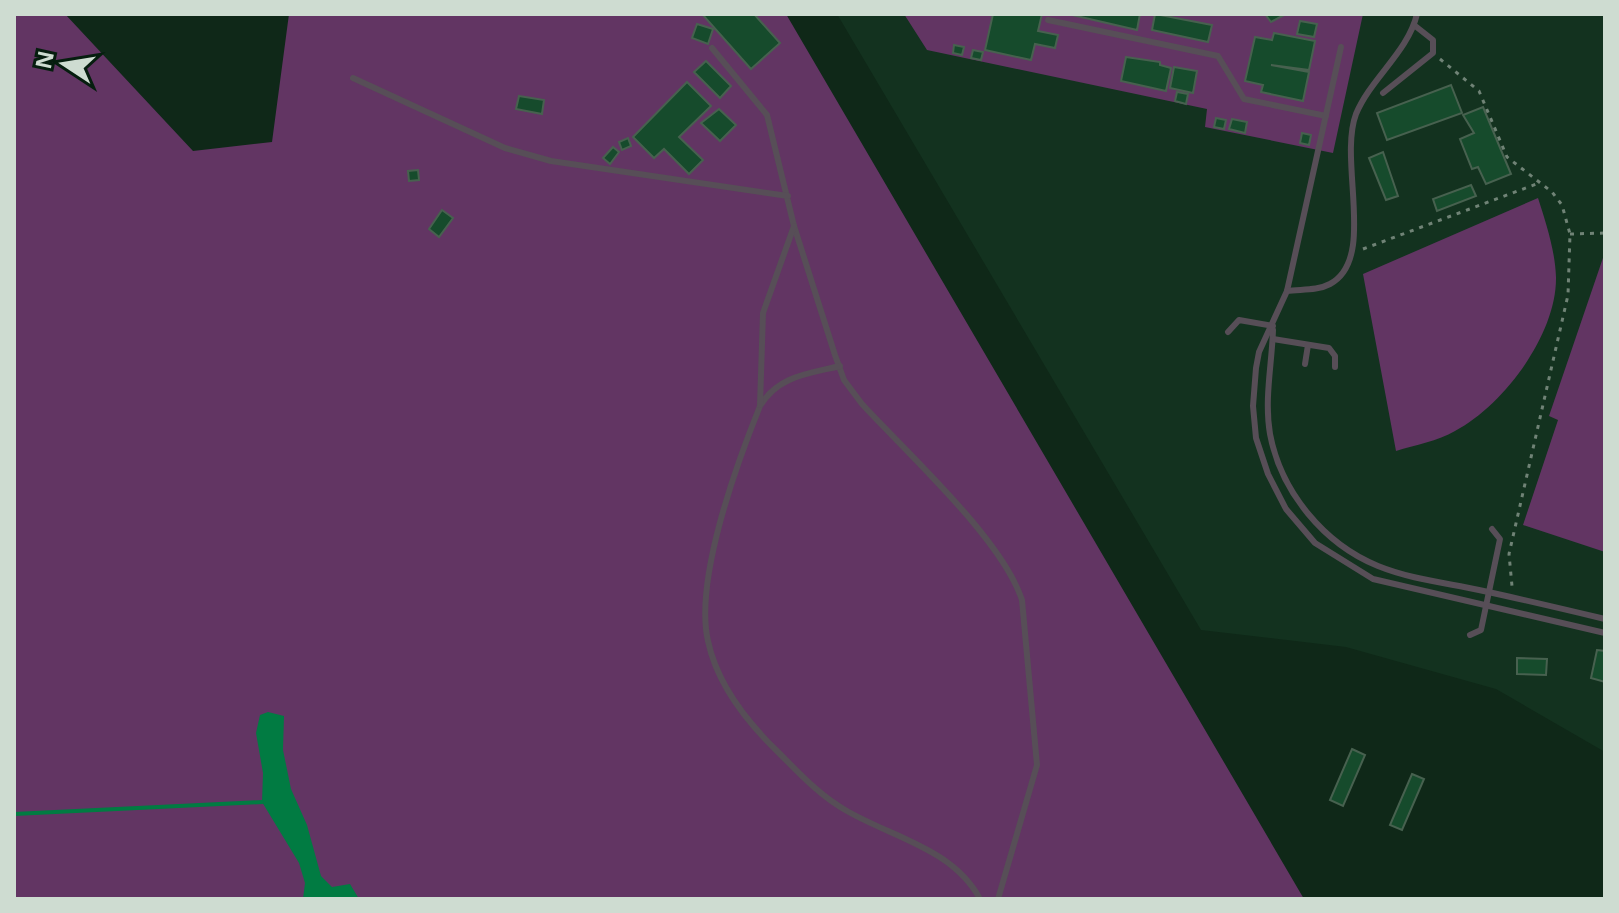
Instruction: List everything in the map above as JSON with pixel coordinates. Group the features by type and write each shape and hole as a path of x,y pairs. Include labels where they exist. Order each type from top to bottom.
{"lane":[{"path":"1287,291 1328,285 1343,272 1353,253 1356,229 1349,141 1352,126 1363,100 1414,25 1417,14"},
{"path":"1048,20 1218,56 1244,99 1326,116"},
{"path":"1383,93 1433,53 1433,40 1414,25"},
{"path":"1341,47 1287,291 1259,352 1253,406 1260,450 1286,509 1315,543 1373,579 1605,633"},
{"path":"712,48 767,115 794,226 840,366 862,404 1014,574 1022,600 1037,765 998,899"},
{"path":"353,78 505,148 551,161 788,196"},
{"path":"760,406 763,313 794,226"},
{"path":"1228,332 1239,320 1273,326"},
{"path":"1273,326 1267,406 1271,435 1281,468 1298,501 1325,532 1378,566 1605,619"},
{"path":"1273,339 1331,350 1335,367"},
{"path":"1305,364 1308,345"},
{"path":"840,366 780,382 770,389 760,406 719,531 706,599 707,640 721,678 752,726 816,790 846,810 951,862 969,878 980,899"},
{"path":"1470,635 1481,630 1489,592 1500,539 1492,529"},
{"path":"1486,559 1495,561"}],"path":[{"path":"1433,53 1479,91 1507,157 1562,205 1570,234 1568,295 1509,554 1513,598"},
{"path":"1353,253 1539,183"},
{"path":"1570,234 1605,233"}],"shaded area":[{"path":"14,14 65,14 193,151 272,142 289,14 786,14 1304,899 14,899"},
{"path":"837,14 1605,14 1605,752 1496,689 1346,647 1201,630"},
{"path":"904,14 1363,14 1333,153 1205,127 1207,109 927,50"},
{"path":"1538,198 1552,247 1556,277 1548,321 1537,344 1509,386 1473,419 1441,438 1396,451 1363,274"},
{"path":"1605,252 1605,552 1523,525 1558,420 1549,416"},
{"path":"268,712 284,716 283,750 291,789 307,825 321,876 332,887 350,884 359,899 303,899 305,883 299,863 262,802 263,773 256,733 260,715"}],"building":[{"path":"702,14 754,14 780,43 751,69"},
{"path":"993,14 1042,14 1038,31 1058,35 1055,48 1035,44 1031,60 985,50"},
{"path":"1068,14 1140,14 1137,30"},
{"path":"1155,14 1212,25 1208,42 1152,30"},
{"path":"1265,14 1286,14 1271,22"},
{"path":"1300,21 1317,24 1314,37 1297,34"},
{"path":"697,24 713,29 708,44 692,38"},
{"path":"1274,33 1315,41 1309,70 1271,65 1309,72 1303,101 1261,92 1263,85 1245,81 1255,37 1272,40"},
{"path":"954,45 964,47 962,55 953,53"},
{"path":"973,50 983,52 981,60 971,58"},
{"path":"1126,57 1160,62 1160,65 1171,68 1166,91 1121,81"},
{"path":"706,61 731,86 720,98 694,72"},
{"path":"1174,67 1197,71 1193,93 1170,88"},
{"path":"687,82 711,106 679,137 703,160 689,174 664,149 654,158 633,137"},
{"path":"1451,85 1462,113 1387,140 1377,113"},
{"path":"1177,92 1188,94 1186,104 1175,101"},
{"path":"519,96 544,100 542,114 516,109"},
{"path":"1483,107 1511,174 1486,184 1478,167 1472,169 1460,139 1474,133 1463,115"},
{"path":"719,109 736,125 720,141 701,123"},
{"path":"1216,118 1226,120 1224,129 1214,127"},
{"path":"1232,119 1247,122 1245,133 1229,129"},
{"path":"1302,133 1311,135 1309,145 1300,143"},
{"path":"628,138 631,146 622,150 619,142"},
{"path":"613,147 619,152 610,164 603,158"},
{"path":"1383,152 1398,196 1386,200 1369,158"},
{"path":"418,170 419,180 409,181 408,171"},
{"path":"1471,185 1476,196 1437,211 1433,199"},
{"path":"442,210 453,218 439,237 429,229"},
{"path":"1597,650 1605,651 1605,682 1591,678"},
{"path":"1517,658 1547,659 1546,675 1517,674"},
{"path":"1352,749 1365,755 1343,806 1330,800"},
{"path":"1412,774 1424,779 1402,830 1390,825"}],"waterway":[{"path":"14,814 262,802"}]}
